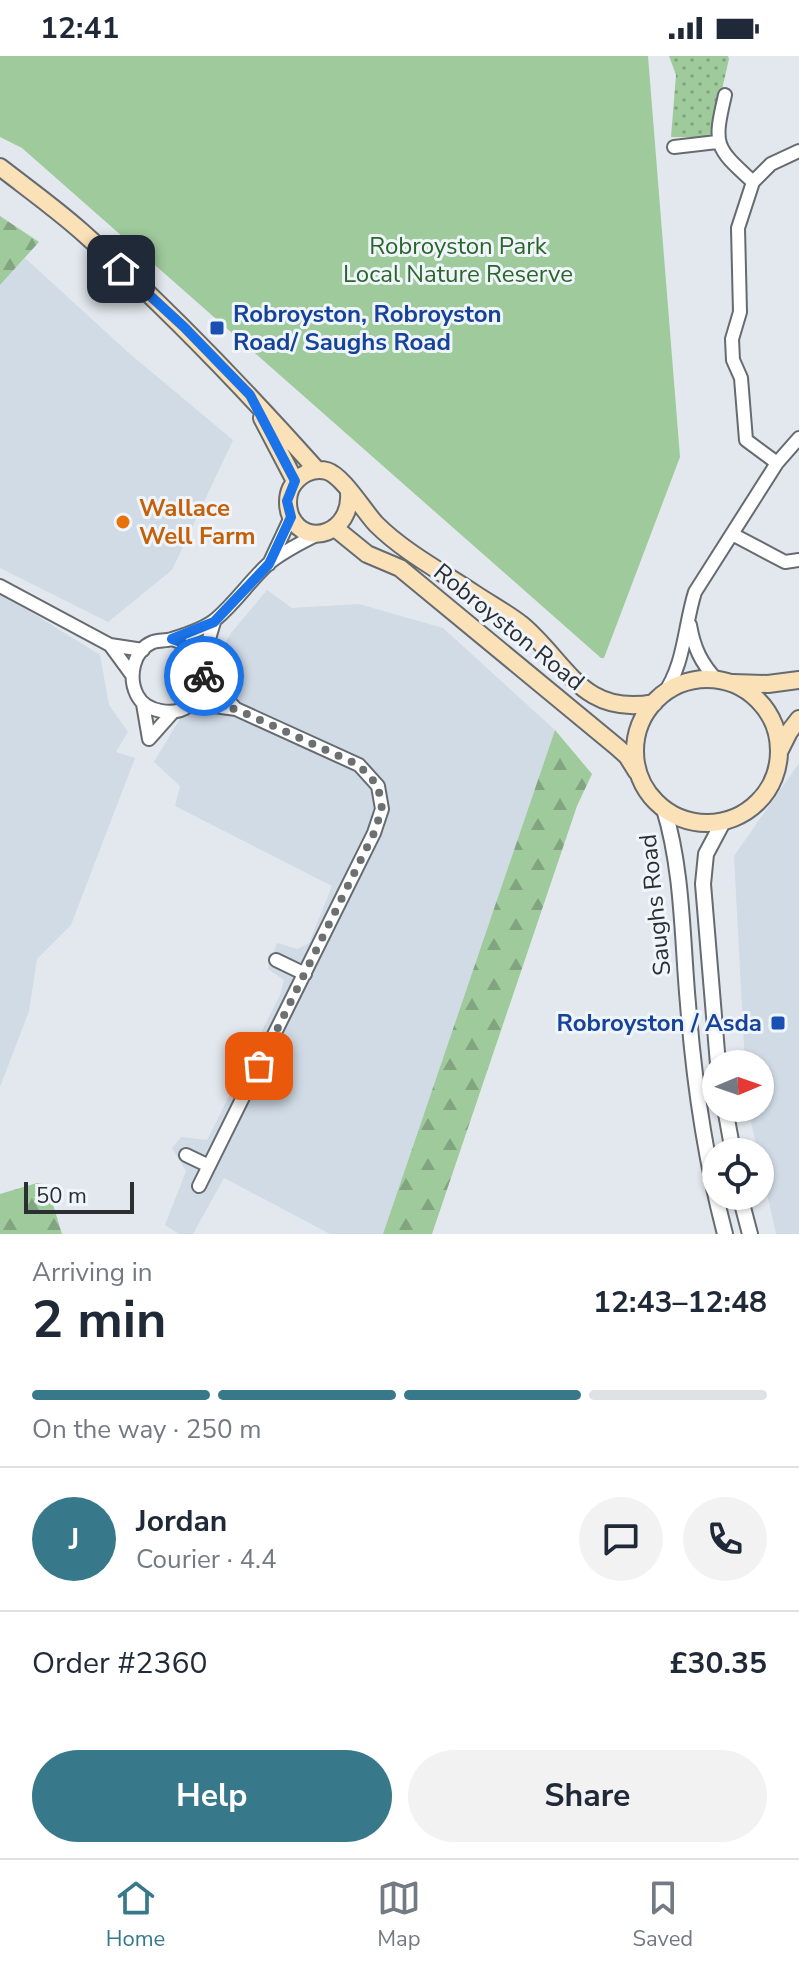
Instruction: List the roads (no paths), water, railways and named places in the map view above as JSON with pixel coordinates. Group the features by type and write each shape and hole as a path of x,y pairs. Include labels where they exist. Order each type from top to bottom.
{"main road":[{"name":"Robroyston Road","path":"0,167 79,230 184,327 317,470 339,478 377,525 411,552 522,625 577,685 592,695 641,705 658,699"},
{"name":"Robroyston Road","path":"250,395 295,481"},
{"path":"291,517 287,501 295,481 317,470"},
{"path":"327,531 348,514 349,493"},
{"name":"Robroyston Road","path":"291,517 309,532 327,531 367,554 400,568 617,747 640,776"},
{"path":"799,680 768,684 693,681 658,699 641,723 636,743 640,776 651,796 664,809 680,818 698,823 723,822 757,804 772,783 779,752 799,719"},
{"path":"723,681 757,699 775,725 779,752"}],"street":[{"path":"725,95 717,142 729,159 753,182"},
{"path":"674,147 717,142"},
{"path":"777,463 746,440 741,378 733,360 732,339 740,312 738,228 753,182 771,164 799,151"},
{"path":"658,699 673,680 679,666 695,592 777,463 799,438"},
{"path":"269,564 291,517"},
{"path":"214,622 201,690 192,703 173,712 149,739 143,704 135,691 132,675 134,664 143,650 153,642 172,639 214,622 269,564 327,531"},
{"path":"732,534 785,562 799,560"},
{"path":"0,586 110,645 143,650"},
{"path":"688,614 693,646 699,658 723,681"},
{"path":"172,639 190,647 203,669 236,709"},
{"path":"110,645 132,675"},
{"path":"192,703 236,709 359,765 378,786 382,809 374,833 199,1186"},
{"path":"143,704 173,712"},
{"name":"Saughs Road","path":"664,809 676,858 693,1069 704,1149 725,1234"},
{"name":"Saughs Road","path":"717,1050 703,884 706,854 723,822"},
{"path":"276,960 305,974"},
{"path":"186,1155 209,1166"},
{"path":"744,1210 750,1234"}],"place":[{"name":"Robroyston, Robroyston Road/ Saughs Road","path":"217,328"},
{"name":"Wallace Well Farm","path":"123,522"},
{"name":"Robroyston / Asda","path":"778,1023"}],"park label":[{"name":"Robroyston Park Local Nature Reserve","path":"458,260"}]}
